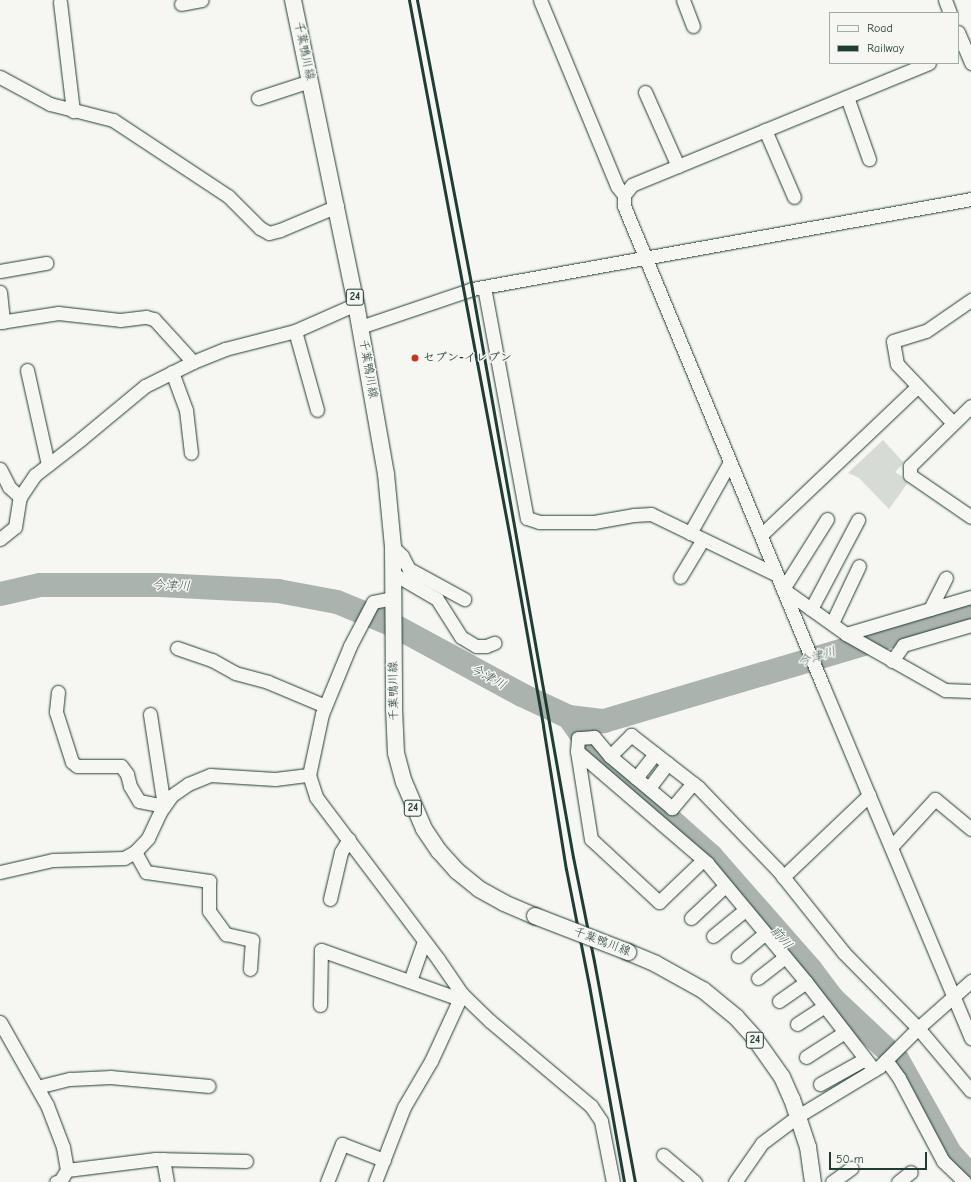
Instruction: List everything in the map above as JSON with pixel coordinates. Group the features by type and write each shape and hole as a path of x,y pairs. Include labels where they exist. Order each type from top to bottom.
{"main road":[{"name":"千葉鴨川線","path":"293,0 337,206 386,474 394,574 393,598 396,753 404,782 424,829 439,852 457,871 479,889 498,900 628,952 682,978 703,990 736,1017 761,1047 782,1077 798,1116 808,1147 813,1182"}],"street":[{"path":"181,4 202,0"},
{"path":"540,0 617,186 624,194 624,206 777,576 971,1038"},
{"path":"683,0 693,26"},
{"path":"945,0 950,12"},
{"path":"60,2 73,111"},
{"path":"959,34 971,63"},
{"path":"624,194 632,185 927,64"},
{"path":"0,77 50,104 113,120 228,196 260,228 269,233 280,230 337,206"},
{"path":"258,98 310,81"},
{"path":"645,92 678,166"},
{"path":"847,97 869,159"},
{"path":"765,130 794,197"},
{"path":"360,327 385,320 464,291 971,199"},
{"path":"0,271 46,263"},
{"path":"484,287 527,518 539,522 594,522 634,514 651,514 777,576"},
{"path":"0,292 2,322 58,313 120,320 146,317 154,319 193,362"},
{"path":"953,423 897,364 893,342 926,332 971,300"},
{"path":"0,539 15,527 20,497 34,475 145,386 193,362 231,347 295,331 356,304"},
{"path":"295,331 317,410"},
{"path":"27,370 48,465"},
{"path":"172,372 186,410 191,453"},
{"path":"761,535 918,386"},
{"path":"970,515 910,475 910,466 971,406"},
{"path":"690,533 730,462"},
{"path":"0,469 9,488 20,497"},
{"path":"783,590 827,519"},
{"path":"811,609 858,520"},
{"path":"680,577 703,539"},
{"path":"393,547 402,556 409,569 464,599"},
{"path":"832,623 859,566"},
{"path":"394,574 437,600 461,637 476,646 486,646 494,643"},
{"path":"930,609 946,578"},
{"path":"783,590 846,634 945,690 971,691"},
{"path":"393,598 373,602 350,646 325,706 309,775 316,797 349,839 424,941 461,996 591,1106 601,1121 613,1182"},
{"path":"846,634 971,598"},
{"path":"892,661 903,645 971,625"},
{"path":"177,648 212,660 235,673 268,682 325,706"},
{"path":"58,692 56,712 72,762 77,766 121,766 127,774 130,786 139,801 164,806"},
{"path":"150,714 164,806"},
{"path":"610,756 631,735 694,783 783,877 844,953 918,1028 971,1091"},
{"path":"694,783 672,808 610,756 594,737 578,738 577,751 591,839 659,902 703,860"},
{"path":"577,751 703,860 806,982 874,1070"},
{"path":"636,778 655,754"},
{"path":"649,788 668,763"},
{"path":"0,872 53,860 124,858 135,852 148,838 164,806 171,796 188,784 210,775 274,779 309,775"},
{"path":"783,877 869,795"},
{"path":"891,847 935,800 971,829"},
{"path":"330,899 341,852 349,839"},
{"path":"135,852 146,872 209,881 209,911 226,934 252,940 250,968"},
{"path":"691,918 725,886"},
{"path":"713,936 745,910"},
{"path":"738,956 765,933"},
{"path":"410,981 424,941"},
{"path":"320,1005 321,950 410,981 461,996"},
{"path":"758,978 785,957"},
{"path":"779,1001 806,982"},
{"path":"735,1182 762,1143 798,1116 874,1070 918,1028 971,982"},
{"path":"375,1182 404,1108 431,1060 461,996"},
{"path":"797,1024 824,1006"},
{"path":"0,1022 48,1105 63,1146 67,1170 60,1181 56,1182"},
{"path":"806,1057 845,1032"},
{"path":"820,1084 865,1059"},
{"path":"886,1060 899,1078 943,1161 965,1182"},
{"path":"37,1086 70,1079 111,1077 209,1086"},
{"path":"327,1182 342,1144 384,1160"},
{"path":"662,1155 695,1182"},
{"path":"67,1170 162,1159 246,1161"},
{"path":"162,1159 167,1182"},
{"path":"832,1182 851,1168"},
{"path":"898,1182 911,1172"}],"shaded area":[{"path":"883,440 904,463 895,472 909,481 889,509 859,478 848,473"}],"waterway":[{"name":"今津川","path":"0,594 40,585 160,585 278,591 337,602 393,625 522,695 569,717 604,721 971,612"},
{"name":"前川","path":"569,717 591,749 711,856 811,970 833,999 897,1059 950,1153 971,1176"}],"railway":[{"path":"409,0 510,538 566,869 589,985 624,1182"},
{"path":"417,0 472,289 573,857 635,1182"}],"place":[{"name":"セブン-イレブン","path":"415,358"}]}
